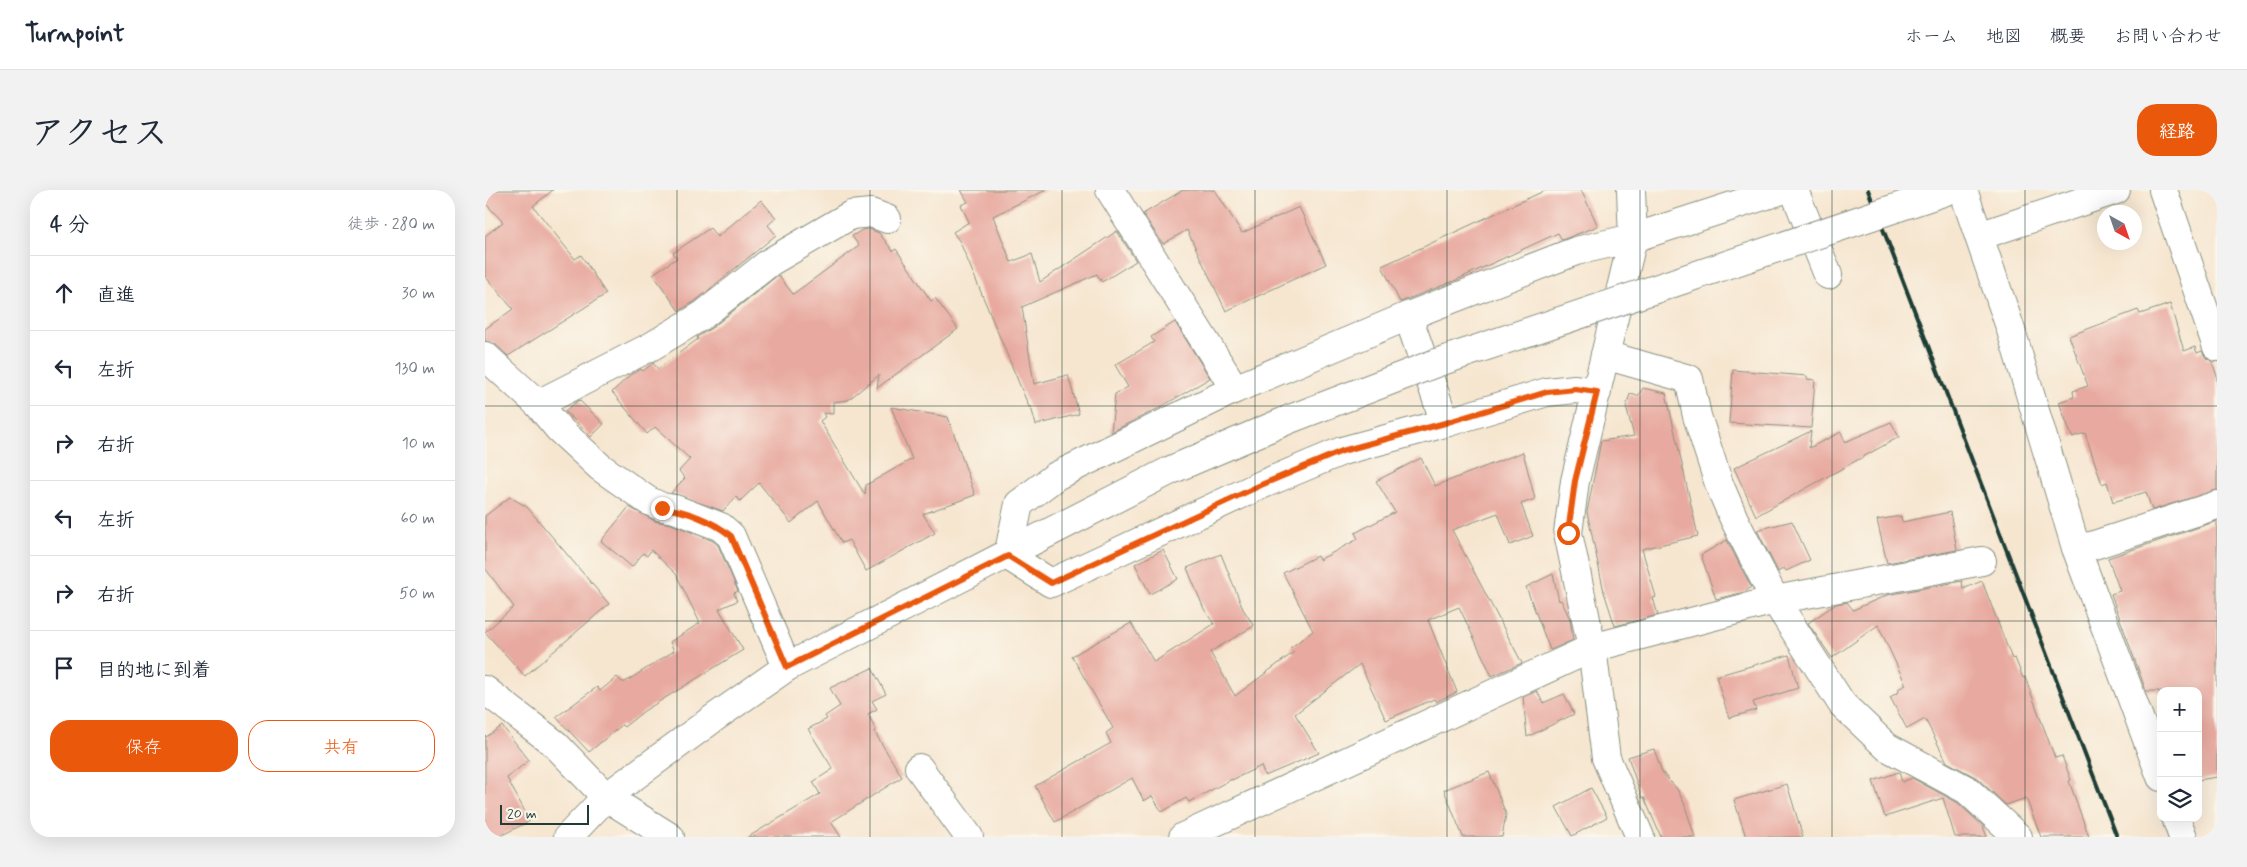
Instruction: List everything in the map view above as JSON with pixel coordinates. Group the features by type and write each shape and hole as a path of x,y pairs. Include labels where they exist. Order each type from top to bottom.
{"street":[{"path":"1110,190 1235,389"},
{"path":"1631,190 1633,238 1575,481 1568,533 1592,648 1606,758 1640,837"},
{"path":"1008,556 1019,504 1056,476 1235,389 1409,316 1576,251 1633,238 1782,190"},
{"path":"1793,190 1828,275"},
{"path":"568,837 606,798 713,718 787,667 1008,556 1171,470 1290,419 1436,363 1949,190"},
{"path":"1963,190 2010,327 2076,548 2157,766"},
{"path":"1979,236 2116,190"},
{"path":"2163,190 2217,346"},
{"path":"537,404 652,346 703,315 770,262 851,215 871,213 887,219"},
{"path":"1409,316 1445,423"},
{"path":"1605,355 1689,379 1697,416 1719,484 1734,519 1775,600 1842,704 1887,747 1967,790 2018,837"},
{"path":"485,356 537,404 559,430 600,466 647,500 662,508 675,509 721,527 731,536 787,667"},
{"path":"1008,556 1051,583 1261,485 1342,451 1445,423 1547,392 1575,389 1597,392"},
{"path":"2076,548 2091,546 2217,505"},
{"path":"1183,837 1592,648 1775,600 1982,561"},
{"path":"485,690 555,744 606,798 670,837"},
{"path":"919,768 969,837"},
{"path":"2177,822 2183,837"}],"building":[{"path":"485,190 553,190 533,206 575,259 581,255 606,294 508,356 495,344 485,341 485,329 513,309 485,276 485,236 503,222 485,203"},
{"path":"961,190 1046,190 993,216 1011,262 1032,254 1040,282 1117,231 1136,261 1102,282 1097,274 1022,307 1034,384 1068,375 1079,414 1036,425 1031,407 1029,407 960,242 953,232 969,222 961,205 968,202"},
{"path":"1183,190 1215,190 1242,233 1299,207 1326,264 1226,311 1187,230 1163,244 1143,214"},
{"path":"1546,190 1581,190 1598,226 1562,240 1558,233 1454,281 1400,302 1382,266"},
{"path":"761,200 776,218 768,225 776,235 694,302 679,311 653,274 677,258 673,253 710,228 717,237"},
{"path":"869,229 879,233 893,251 896,249 931,301 935,298 958,329 877,388 879,375 848,400 833,402 833,414 823,413 825,417 820,421 865,495 866,485 912,459 891,407 948,417 975,495 923,514 935,533 866,571 849,540 842,543 818,501 791,523 759,483 740,501 736,497 723,511 671,493 685,478 679,471 690,459 655,427 647,434 612,392 630,375 641,369 643,371 653,363 658,369 778,275 793,294 859,246 852,236 862,230"},
{"path":"2170,304 2184,351 2195,347 2197,353 2202,351 2206,358 2212,361 2217,376 2217,490 2152,510 2146,492 2113,502 2107,482 2102,484 2085,433 2072,437 2059,402 2074,397 2073,391 2088,386 2069,336 2138,310 2140,314"},
{"path":"1175,322 1210,378 1159,408 1111,432 1115,394 1128,387 1115,365 1154,342 1151,337"},
{"path":"1733,370 1807,376 1807,379 1815,380 1811,428 1729,423"},
{"path":"1643,388 1666,393 1698,536 1642,549 1656,597 1653,598 1658,615 1615,626 1604,592 1587,512 1601,441 1634,436 1626,407 1630,394 1638,396"},
{"path":"579,400 604,424 591,437 565,411"},
{"path":"1891,422 1899,437 1756,516 1734,468 1811,431 1809,448 1841,432 1845,442"},
{"path":"1523,452 1535,499 1521,504 1533,536 1510,545 1498,513 1452,530 1522,663 1492,676 1459,607 1428,620 1457,692 1436,702 1434,699 1386,720 1360,664 1295,714 1319,753 1265,776 1261,766 1189,802 1186,798 1162,812 1152,796 1144,801 1132,778 1055,822 1035,786 1111,743 1106,733 1113,728 1072,656 1131,623 1154,662 1214,624 1204,609 1187,568 1221,554 1243,609 1254,626 1210,652 1235,696 1294,652 1290,648 1313,631 1283,573 1317,556 1319,560 1358,539 1355,533 1395,512 1376,481 1421,458 1435,486"},
{"path":"510,497 527,507 609,604 525,676 485,632 514,607 485,568 485,516"},
{"path":"629,507 655,521 671,524 713,541 718,545 738,591 734,593 737,601 719,609 743,650 644,711 624,727 622,725 589,752 556,717 597,687 600,691 617,677 622,682 625,682 674,651 670,642 700,623 676,574 651,550 647,556 643,553 632,567 601,541"},
{"path":"1950,512 1957,550 1887,563 1877,520 1901,516 1902,522"},
{"path":"1792,521 1810,560 1786,571 1784,568 1778,572 1757,530"},
{"path":"2217,521 2217,777 2202,779 2202,687 2157,687 2157,691 2146,691 2111,594 2120,591 2108,558"},
{"path":"1727,540 1751,587 1745,592 1716,599 1701,555"},
{"path":"1163,550 1178,579 1150,594 1135,564"},
{"path":"1553,574 1559,601 1561,600 1570,619 1573,640 1550,650 1526,587"},
{"path":"1962,581 1963,589 1982,581 2012,659 2015,658 2023,678 2025,677 2055,758 2062,756 2089,837 2041,837 2026,798 2006,805 1977,778 1947,762 1925,719 1907,729 1890,697 1899,692 1898,689 1906,685 1878,625 1832,658 1808,623 1836,604 1847,602 1853,610 1887,595"},
{"path":"1789,655 1798,688 1753,702 1756,710 1729,718 1716,676"},
{"path":"872,668 886,694 872,701 877,709 868,714 876,730 874,731 902,777 831,822 841,837 748,837 820,794 813,782 833,769 808,729 827,719 825,716 840,706 830,688"},
{"path":"1537,691 1543,703 1564,694 1574,714 1527,737 1523,697"},
{"path":"502,726 529,760 507,778 530,821 498,837 485,837 485,735 486,737"},
{"path":"1654,749 1662,772 1677,789 1684,803 1695,837 1661,837 1644,797 1642,798 1628,757"},
{"path":"1489,772 1506,814 1502,837 1463,837 1444,790"},
{"path":"1899,772 1902,782 1912,778 1958,803 1983,826 1987,837 1955,837 1943,798 1885,817 1873,781"},
{"path":"1787,784 1803,837 1746,837 1734,800"},
{"path":"1591,788 1607,817 1572,836 1556,807"}],"railway":[{"path":"1868,190 2117,837"}],"route":[{"path":"662,508 675,509 721,527 731,536 787,667 1008,556 1051,583 1121,552 1261,485 1342,451 1445,423 1547,392 1575,389 1597,392 1575,481 1568,533"}]}
